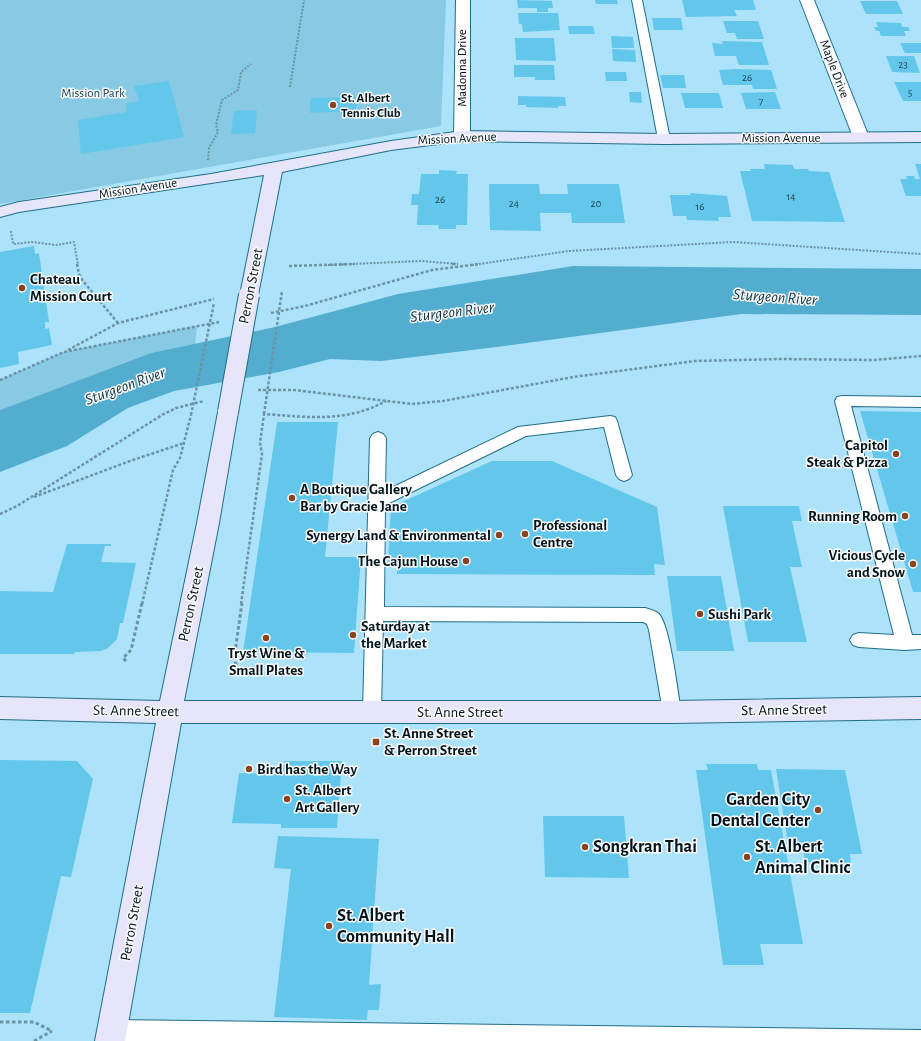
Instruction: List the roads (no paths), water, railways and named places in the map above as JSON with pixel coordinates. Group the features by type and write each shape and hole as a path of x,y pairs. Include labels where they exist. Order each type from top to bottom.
{"street":[{"name":"Madonna Drive","path":"462,136 463,0"},
{"name":"Maple Drive","path":"807,0 861,137"},
{"name":"Mission Avenue","path":"0,212 274,168 368,148 462,136 664,139 921,137"},
{"name":"Perron Street","path":"111,1036 170,712 208,523 220,406 249,295 274,168"},
{"name":"St. Anne Street","path":"0,708 170,712 672,712 921,708"}],"lane":[{"path":"637,0 664,139"},
{"path":"859,640 913,642 842,400 921,402"},
{"path":"377,502 523,430 610,421 624,475"},
{"path":"372,712 378,438"},
{"path":"375,614 645,615 653,619 658,630 672,712"},
{"path":"111,1036 921,1041"}],"water":[{"name":"Sturgeon River","path":"573,266 921,269 921,315 741,314 381,361 330,359 279,372 174,391 128,408 67,446 0,472 0,410 151,353 275,327 398,294"}],"place":[{"name":"St. Albert Tennis Club","path":"333,105"},
{"name":"Chateau Mission Court","path":"22,288"},
{"name":"Capitol Steak & Pizza","path":"896,454"},
{"name":"A Boutique Gallery Bar by Gracie Jane","path":"292,498"},
{"name":"Running Room","path":"905,516"},
{"name":"Professional Centre","path":"525,534"},
{"name":"Synergy Land & Environmental","path":"499,535"},
{"name":"The Cajun House","path":"466,561"},
{"name":"Vicious Cycle and Snow","path":"913,564"},
{"name":"Sushi Park","path":"700,614"},
{"name":"Saturday at the Market","path":"353,635"},
{"name":"Tryst Wine & Small Plates","path":"266,638"},
{"name":"St. Anne Street & Perron Street","path":"376,742"},
{"name":"Bird has the Way","path":"249,769"},
{"name":"St. Albert Art Gallery","path":"287,799"},
{"name":"Garden City Dental Center","path":"818,810"},
{"name":"Songkran Thai","path":"585,847"},
{"name":"St. Albert Animal Clinic","path":"747,857"},
{"name":"St. Albert Community Hall","path":"329,926"}],"park label":[{"name":"Mission Park","path":"93,93"}]}
